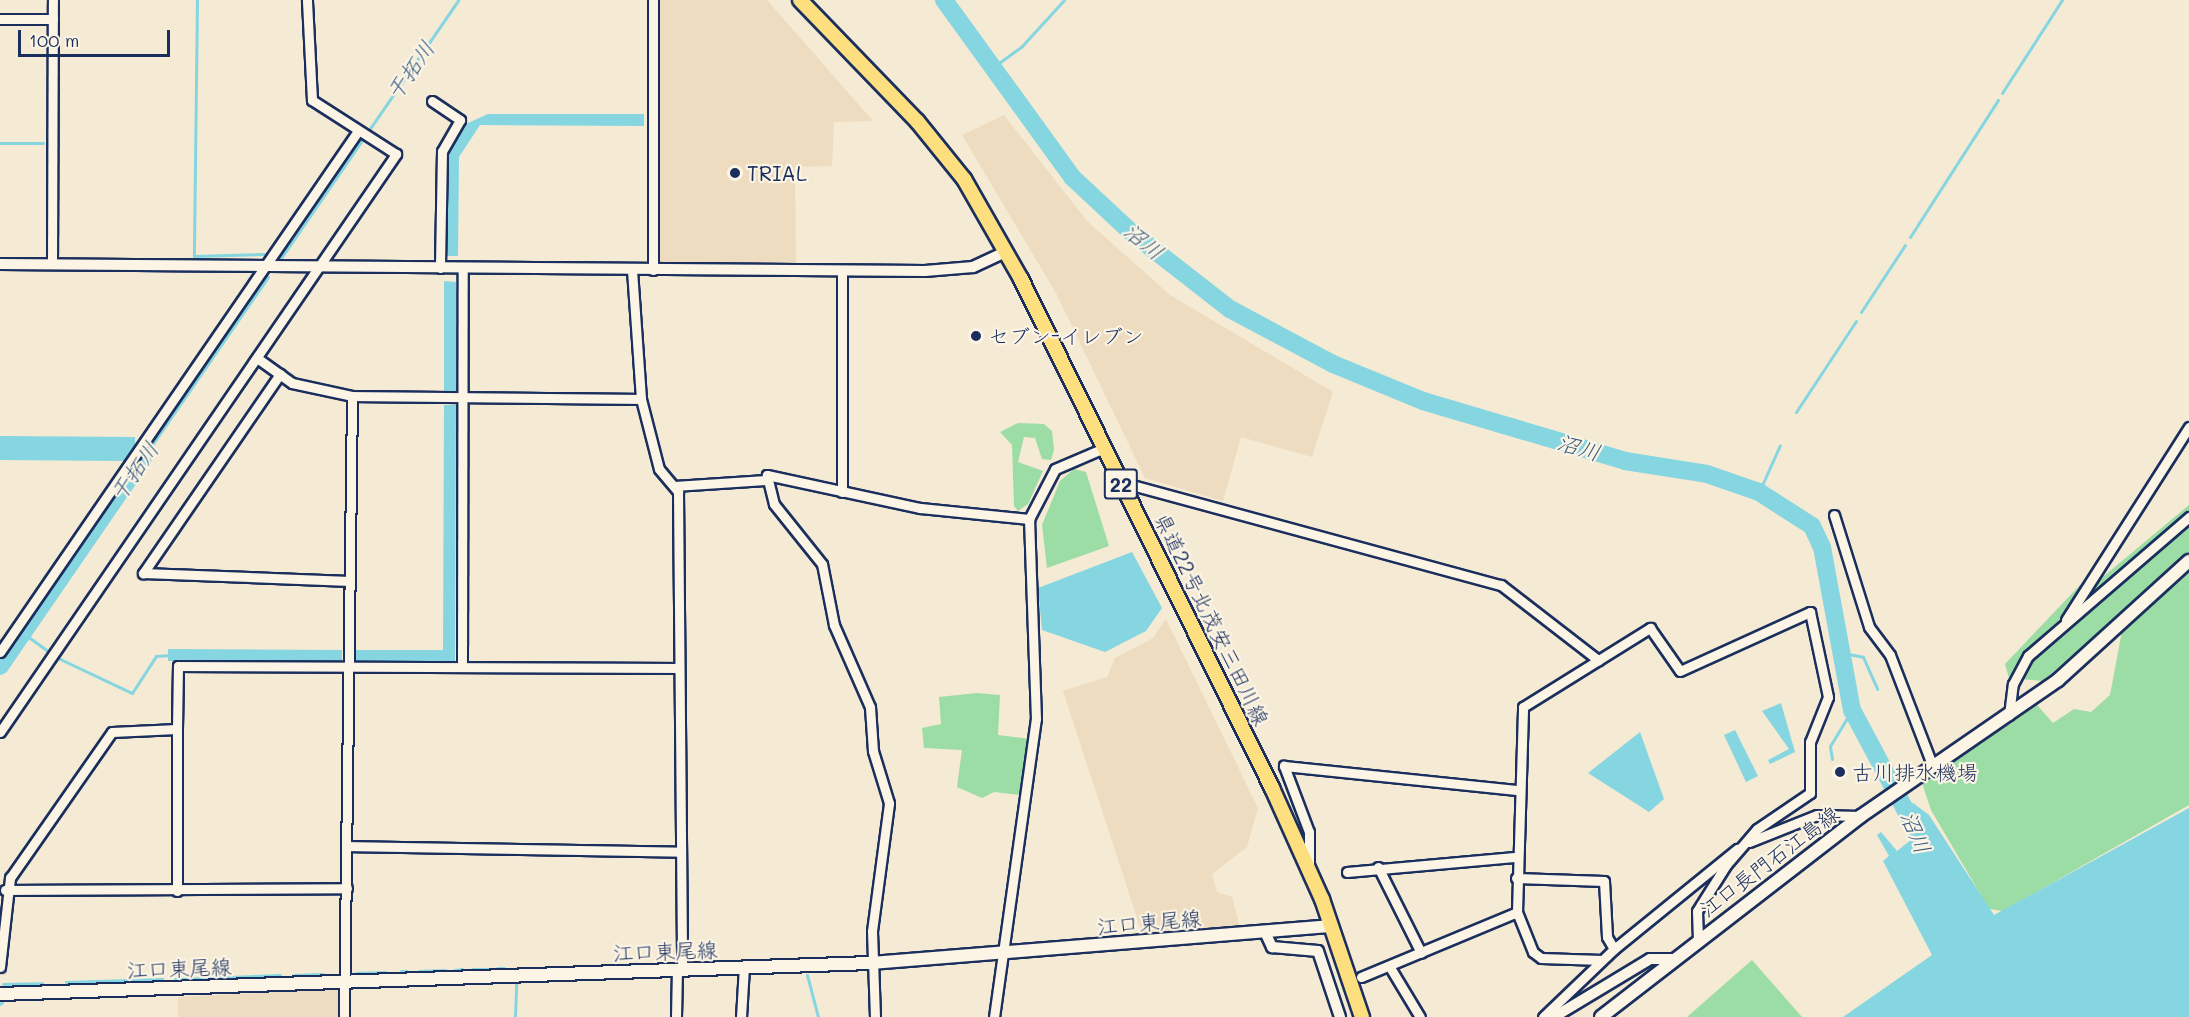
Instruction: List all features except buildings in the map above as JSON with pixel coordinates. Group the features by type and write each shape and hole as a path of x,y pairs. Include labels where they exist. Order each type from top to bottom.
{"main road":[{"name":"県道22号北茂安三田川線","path":"800,0 917,121 964,179 1005,252 1121,482 1309,871 1362,1017"},
{"name":"江口長門石江島線","path":"1601,1017 1698,938 1861,816 2058,680 2189,561"},
{"name":"江口東尾線","path":"0,994 871,963 1330,926"}],"street":[{"path":"52,264 53,0"},
{"path":"0,732 396,154 312,100 307,0"},
{"path":"653,0 653,270"},
{"path":"0,19 52,19"},
{"path":"432,102 460,120 442,152 440,268"},
{"path":"0,652 265,266 363,134"},
{"path":"0,264 842,271 973,267 1005,252"},
{"path":"462,667 463,268"},
{"path":"632,270 641,399 658,470 675,486 680,970 676,1017"},
{"path":"842,271 842,492"},
{"path":"257,358 292,383 352,396 641,399"},
{"path":"280,375 143,573 350,581"},
{"path":"344,1017 347,981 352,396"},
{"path":"2066,620 2189,427"},
{"path":"994,1017 1036,719 1029,519 1055,469 1104,448"},
{"path":"675,486 765,480 773,474 842,492 971,516 1029,519"},
{"path":"765,480 774,504 822,564 834,625 870,707 889,820 871,963 875,1017"},
{"path":"1121,482 1502,585 1598,660"},
{"path":"1834,515 1869,627 1890,655 1933,767"},
{"path":"2009,715 2018,669 2066,620 2189,517"},
{"path":"1543,1017 1614,949 1810,793 1810,742 1828,697 1810,612 1680,671 1650,628 1523,707 1514,857 1517,912 1533,952 1541,958 1602,960"},
{"path":"177,891 178,666 678,668"},
{"path":"0,967 6,947 5,890 112,732 177,729"},
{"path":"1309,871 1309,832 1284,766 1517,790"},
{"path":"1698,938 1695,924 1702,898 1740,848 1817,815 1861,816"},
{"path":"347,846 679,852"},
{"path":"1347,872 1378,867 1514,857"},
{"path":"1378,867 1421,953"},
{"path":"1516,878 1604,881 1607,937 1614,949"},
{"path":"5,890 177,891 347,888"},
{"path":"1361,977 1391,969 1421,953 1517,912"},
{"path":"1265,932 1272,947 1315,948 1334,985 1340,1017"},
{"path":"1554,1017 1650,959 1672,959"},
{"path":"741,1017 744,967"},
{"path":"1391,969 1420,1017"}],"shaded area":[{"path":"657,0 767,0 873,121 834,122 832,166 795,167 796,263 658,262"},
{"path":"1004,115 1087,221 1170,295 1333,392 1312,457 1241,437 1223,501 1145,478 1056,293 962,135"},
{"path":"1166,619 1258,808 1247,847 1212,874 1217,892 1232,897 1240,928 1143,936 1063,691 1107,677 1115,658 1153,638"},
{"path":"340,989 341,1017 178,1017 178,997"}],"green space":[{"path":"1018,423 1044,424 1052,431 1054,450 1051,460 1042,459 1035,438 1024,437 1018,462 1043,471 1028,504 1018,511 1014,506 1012,445 1000,432"},
{"path":"1074,469 1086,472 1109,546 1047,568 1042,525 1060,481"},
{"path":"2189,505 2189,554 2043,681 2009,678 2005,664 2080,585 2104,576"},
{"path":"2189,573 2189,805 2003,911 1989,909 1931,810 1922,783 2037,705 2053,723 2074,709 2091,712 2110,695 2122,631"},
{"path":"977,693 1000,695 998,735 1030,739 1021,795 994,792 982,798 957,787 962,750 924,748 922,728 941,724 939,697"},
{"path":"1752,960 1802,1017 1687,1017"}],"water":[{"path":"488,114 644,114 644,126 480,125 459,157 458,256 446,256 447,154 468,123"},
{"path":"444,281 456,282 456,391 444,391"},
{"path":"444,405 456,405 455,662 356,662 356,650 443,650"},
{"path":"0,436 135,437 135,447 125,461 0,460"},
{"path":"1132,552 1162,608 1146,631 1105,652 1042,630 1038,588"},
{"path":"168,649 342,650 342,662 168,661"},
{"path":"1781,703 1795,752 1770,764 1768,760 1789,749 1762,711"},
{"path":"1735,730 1758,776 1746,782 1724,735"},
{"path":"1640,732 1664,799 1649,812 1588,773"},
{"path":"1913,803 1929,815 1994,915 2189,808 2189,1017 1843,1017 1932,955 1883,861 1889,856 1877,835 1881,832 1897,851 1912,839 1901,811"}],"waterway":[{"path":"197,0 194,256 264,254"},
{"name":"干拓川","path":"281,258 458,0"},
{"name":"沼川","path":"944,0 1073,178 1131,232 1230,309 1333,364 1423,401 1625,461 1707,474 1759,492 1812,526 1822,547 1852,710 1916,830"},
{"path":"992,68 1022,46 1064,0"},
{"path":"2002,93 2062,0"},
{"path":"1910,237 1998,100"},
{"path":"0,143 43,143"},
{"path":"1861,312 1905,245"},
{"name":"干拓川","path":"143,458 268,277"},
{"path":"1796,412 1856,321"},
{"path":"1759,492 1780,445"},
{"name":"干拓川","path":"0,666 143,458"},
{"path":"23,633 48,651"},
{"path":"1843,653 1863,657 1877,689"},
{"path":"58,658 132,693 156,656 172,655"},
{"path":"1832,759 1830,746 1852,710"},
{"path":"497,968 504,968"},
{"path":"454,970 462,969"},
{"path":"472,969 489,969"},
{"path":"419,971 445,970"},
{"path":"401,971 407,971"},
{"path":"356,973 385,972"},
{"path":"294,975 322,974"},
{"path":"175,979 280,975"},
{"path":"807,975 818,1017"},
{"path":"66,982 162,979"},
{"path":"3,984 42,983"},
{"path":"515,1017 516,983"}],"place":[{"name":"TRIAL","path":"735,173"},
{"name":"セブン-イレブン","path":"976,336"},
{"name":"古川排水機場","path":"1840,772"}]}
